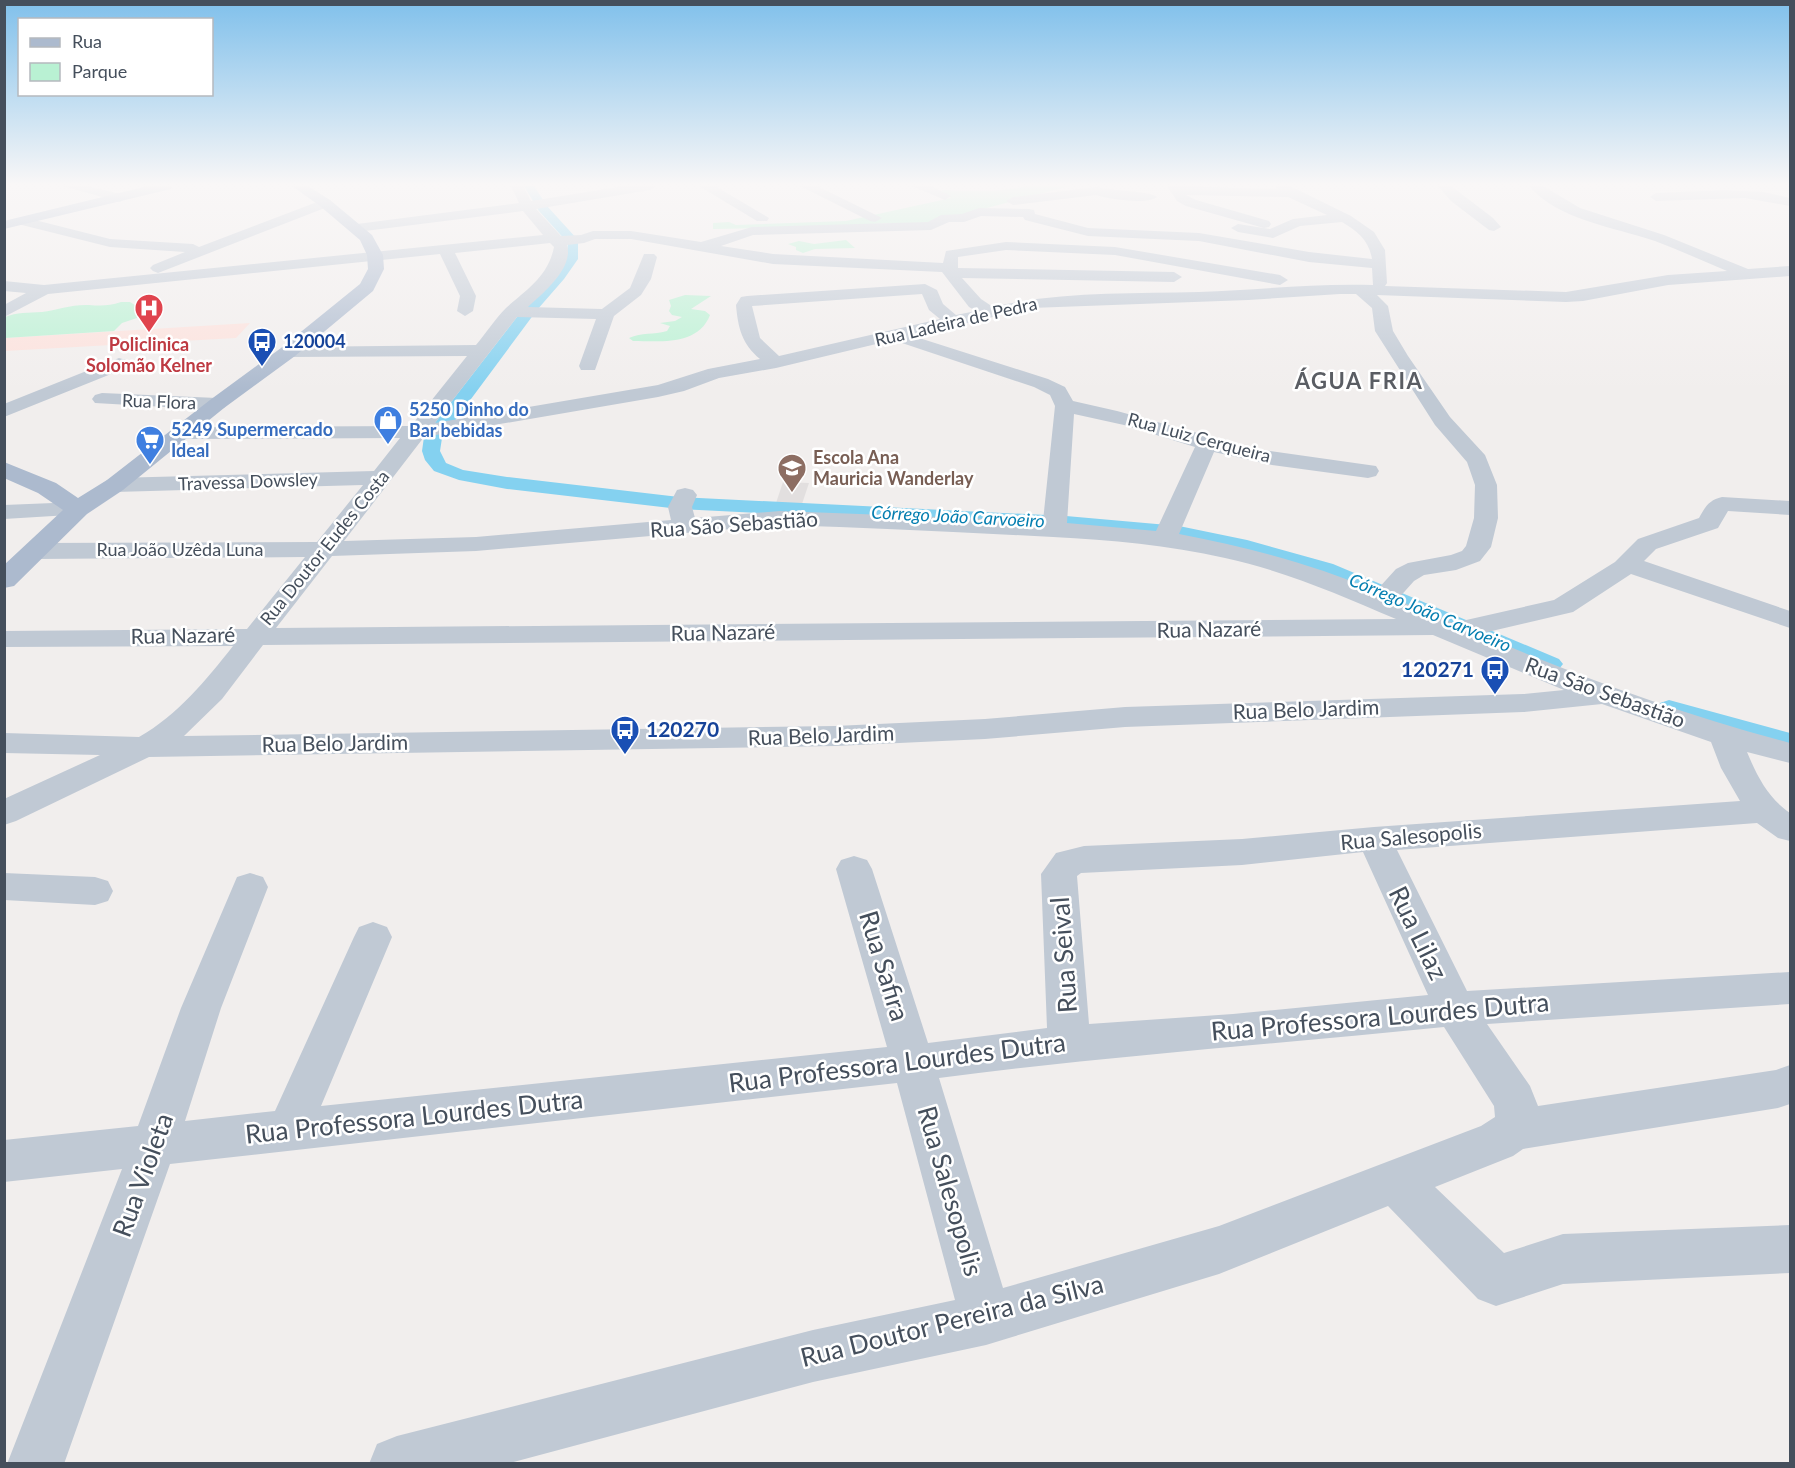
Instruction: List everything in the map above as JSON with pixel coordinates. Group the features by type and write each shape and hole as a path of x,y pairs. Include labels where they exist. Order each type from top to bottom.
{"main road":[{"path":"4,580 37,551 78,509 115,485 217,404 288,352 367,287 376,269 375,255"},
{"path":"4,468 47,488 78,509"}],"street":[{"path":"124,282 191,255"},
{"path":"4,285 44,290 381,255"},
{"path":"448,255 468,296 465,311"},
{"name":"Rua Doutor Eudes Costa","path":"4,813 144,747 169,733 190,715 211,693 324,549 422,430 482,350 544,282 559,263 560,255"},
{"path":"749,255 773,259 949,270 1192,278"},
{"path":"877,266 883,255"},
{"path":"951,255 949,270 975,303 990,312"},
{"path":"1141,255 1251,276 1360,289 1380,306 1384,331 1442,421 1477,460 1486,484 1486,518 1478,547 1471,556 1456,562 1417,568 1405,575 1386,596"},
{"path":"1291,255 1379,264"},
{"path":"1360,289 1379,264 1378,255"},
{"path":"1700,255 1747,273"},
{"path":"588,366 606,314 643,285 649,258"},
{"name":"Rua Ladeira de Pedra","path":"180,434 422,430 658,391 677,387 715,373 776,362 1031,303 1238,296 1360,289 1566,297 1583,296 1668,280 1791,271"},
{"path":"776,362 757,349 746,329 744,305 752,300 925,289 929,291 935,306 951,320"},
{"path":"4,312 44,290"},
{"path":"516,312 606,314"},
{"path":"895,335 1053,387 1062,394 1065,406 1054,523"},
{"path":"288,352 482,350"},
{"path":"4,411 119,364"},
{"name":"Rua Flora","path":"102,399 217,404"},
{"name":"Rua Luiz Cerqueira","path":"1065,406 1095,410 1207,444 1261,457 1368,471"},
{"path":"1169,532 1207,444"},
{"name":"Travessa Dowsley","path":"115,485 382,478"},
{"path":"1446,630 1563,606 1627,564 1647,544 1709,523 1716,509 1722,504 1788,510"},
{"path":"4,512 78,509"},
{"name":"Rua São Sebastião","path":"324,549 476,544 683,510 801,518 1054,523 1106,532 1169,532 1386,596 1446,630 1522,663 1605,695 1725,736 1791,753"},
{"name":"Rua João Uzêda Luna","path":"37,551 324,549"},
{"path":"1627,564 1791,620"},
{"name":"Rua Nazaré","path":"4,639 1446,630"},
{"path":"1493,704 1522,663"},
{"name":"Rua Belo Jardim","path":"4,743 144,747 835,736 985,729 1125,717 1493,704 1605,695"},
{"path":"1725,736 1737,768 1777,820"},
{"path":"48,793 69,769 72,762 71,753 62,743"},
{"name":"Rua Salesopolis","path":"1062,868 1068,862 1084,859 1242,852 1374,839 1777,820"},
{"name":"Rua Lilaz","path":"1374,839 1455,1008 1515,1100 1517,1124"},
{"name":"Rua Seival","path":"1062,868 1059,874 1069,1042"},
{"name":"Rua Safira","path":"854,869 913,1063"},
{"path":"4,886 94,891"},
{"name":"Rua Violeta","path":"35,1464 154,1145 201,1008 250,886"},
{"path":"289,1130 373,937"},
{"name":"Rua Professora Lourdes Dutra","path":"4,1161 913,1063 1069,1042 1233,1031 1455,1008 1791,988"},
{"name":"Rua Salesopolis","path":"913,1063 986,1318"},
{"path":"1517,1124 1778,1089 1791,1084"},
{"name":"Rua Doutor Pereira da Silva","path":"396,1464 813,1356 986,1318 1219,1250 1497,1142 1517,1124"},
{"path":"1396,1181 1496,1281 1563,1259 1791,1249"}],"shaded area":[{"name":"Policlinica Solomão Kelner","path":"250,323 236,338 5,351 5,338"},
{"name":"Escola Ana Mauricia Wanderlay","path":"783,482 809,483 802,504 776,503"}],"green space":[{"path":"685,295 711,296 691,309 705,311 710,315 697,332 677,340 666,341 633,341 629,338 667,331 670,326 660,323 675,321 682,317 672,315 669,311 671,306 669,300"},
{"path":"130,302 138,307 137,318 122,323 114,331 5,338 5,317 9,315 42,312 77,305 105,305"}],"waterway":[{"name":"Córrego João Carvoeiro","path":"573,255 572,259 558,279 532,307 433,437 431,451 440,467 459,475 507,483 679,503 1066,522 1179,532 1247,546 1326,568 1551,664"},
{"name":"Córrego João Carvoeiro","path":"1669,708 1790,741"}],"place":[{"name":"Policlinica Solomão Kelner","path":"149,334"},
{"name":"120004","path":"262,368"},
{"name":"5250 Dinho do Bar bebidas","path":"388,446"},
{"name":"5249 Supermercado Ideal","path":"150,466"},
{"name":"Escola Ana Mauricia Wanderlay","path":"792,494"},
{"name":"120271","path":"1495,696"},
{"name":"120270","path":"625,756"}],"district":[{"name":"ÁGUA FRIA","path":"1359,381"}]}
